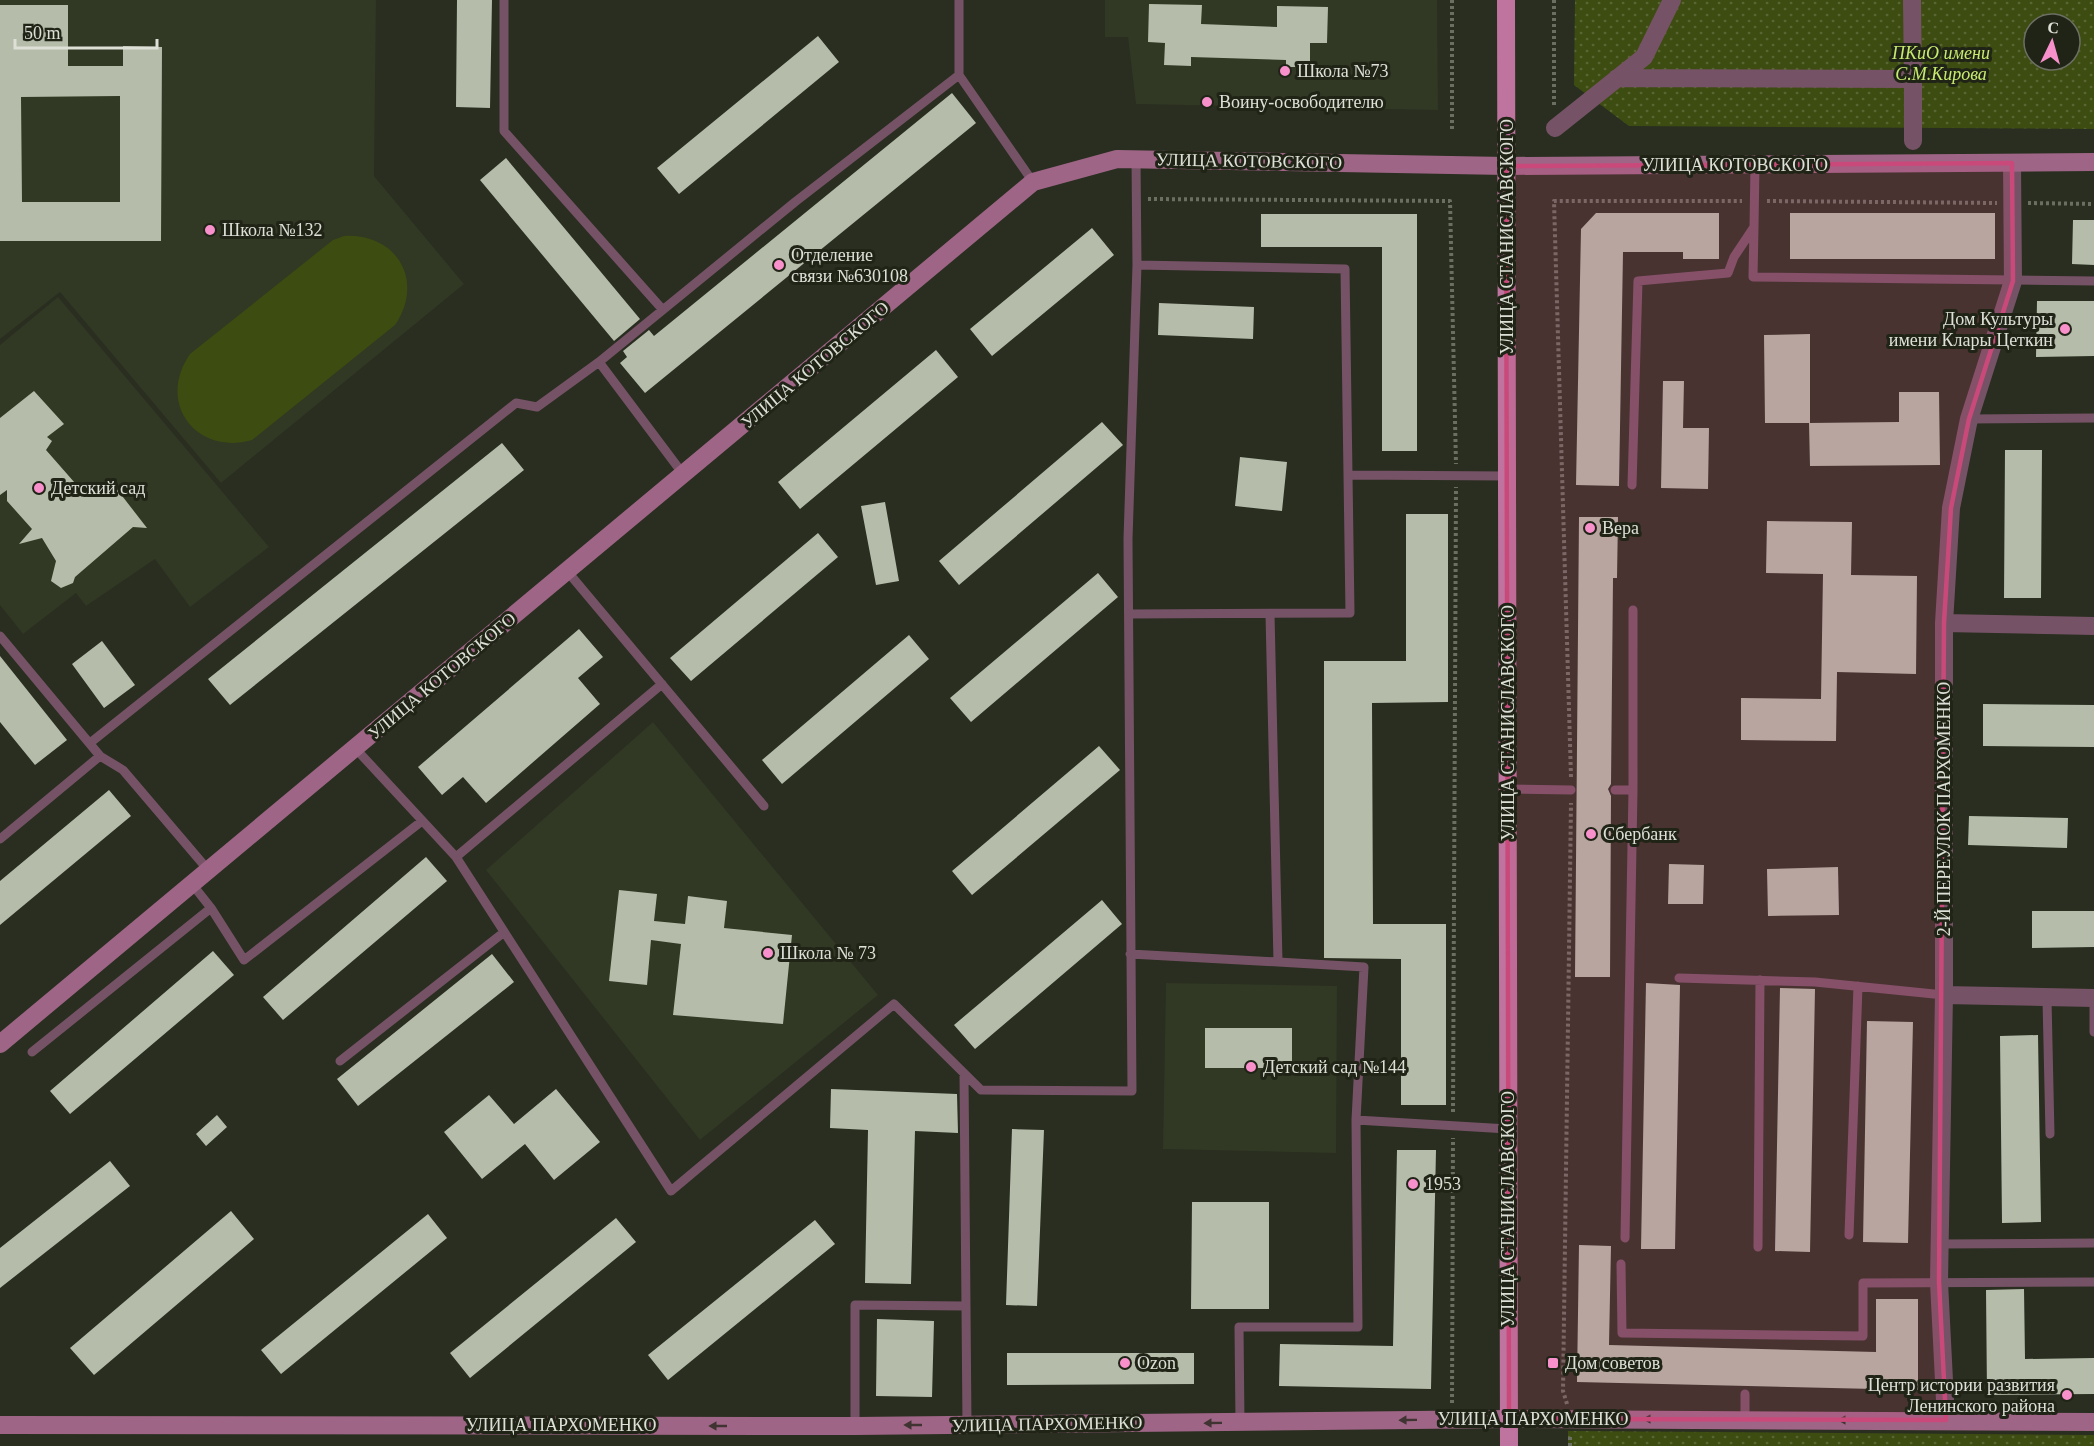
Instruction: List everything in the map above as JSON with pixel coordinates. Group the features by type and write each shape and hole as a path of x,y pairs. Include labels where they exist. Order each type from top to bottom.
{"main road":[{"name":"УЛИЦА СТАНИСЛАВСКОГО","path":"1506,0 1509,1446"}],"street":[{"path":"1555,128 1644,57 1672,0"},
{"path":"1912,0 1913,141"},
{"path":"1617,78 1913,79"},
{"name":"УЛИЦА КОТОВСКОГО","path":"0,1044 1034,182 1117,159 1506,166 2094,162"},
{"name":"2-Й ПЕРЕУЛОК ПАРХОМЕНКО","path":"1946,1420 1940,1282 1944,995 1944,623 1951,508 1969,419 2013,280 2012,163"},
{"path":"1944,623 2094,626"},
{"path":"1944,995 2047,999 2094,998"},
{"name":"УЛИЦА ПАРХОМЕНКО","path":"0,1425 855,1426 1452,1419 2094,1422"}],"lane":[{"path":"504,0 504,131 663,310"},
{"path":"959,0 959,75 1034,182"},
{"path":"90,742 516,403 537,408 599,362 795,202 959,75"},
{"path":"355,748 456,857 671,1191 894,1004 981,1090 1132,1091 1128,539 1137,265 1136,159"},
{"path":"1755,165 1753,277 2094,281"},
{"path":"1632,485 1638,281 1728,273 1734,257 1754,227"},
{"path":"1129,614 1350,613 1345,269 1137,265"},
{"path":"599,362 683,474"},
{"path":"1969,419 2094,418"},
{"path":"1348,475 1508,476"},
{"path":"567,571 764,806"},
{"path":"1626,1238 1633,790 1633,610"},
{"path":"1270,614 1278,962"},
{"path":"0,636 100,756 123,770 209,871"},
{"path":"456,857 662,684"},
{"path":"0,839 100,756"},
{"path":"1508,789 1571,790"},
{"path":"1615,790 1633,790"},
{"path":"192,884 211,908 244,960 422,821"},
{"path":"32,1052 211,908"},
{"path":"340,1061 503,933"},
{"path":"1130,954 1364,967 1356,1120 1358,1327 1239,1327 1240,1423"},
{"path":"1679,978 1858,986 1944,995"},
{"path":"1758,1247 1760,980"},
{"path":"1849,1235 1858,986"},
{"path":"2094,998 2094,1032"},
{"path":"2047,999 2050,1134"},
{"path":"964,1073 966,1425"},
{"path":"1356,1120 1508,1129"},
{"path":"1940,1244 2094,1243"},
{"path":"1621,1264 1622,1333 1863,1336 1863,1283 2094,1282"},
{"path":"855,1426 855,1305 966,1306"},
{"path":"1745,1394 1745,1420"}],"path":[{"path":"1452,0 1452,129"},
{"path":"1554,0 1555,128"},
{"path":"1136,199 1450,201 1456,476 1452,1419"}],"highlighted area":[{"path":"2012,163 2013,281 1969,419 1951,508 1944,623 1939,1282 1946,1420 1509,1419 1506,166"}],"shaded area":[{"name":"Школа №132","path":"0,0 376,0 374,176 464,284 221,483 60,292 0,339"},
{"name":"Школа №73","path":"1105,0 1437,0 1438,110 1136,104 1128,37 1105,37"},
{"path":"58,297 269,547 190,607 155,559 86,606 76,593 23,634 0,605 0,345"},
{"path":"653,722 878,995 700,1140 486,870"},
{"name":"Детский сад №144","path":"1166,983 1337,986 1336,1153 1163,1149"}],"green space":[{"name":"ПКиО имени С.М.Кирова","path":"1575,0 2094,0 2094,129 1629,126 1574,85"},
{"path":"344,236 363,237 379,242 401,263 406,277 407,292 404,308 395,325 252,440 232,443 214,440 199,433 187,421 180,407 177,390 181,372 190,354 333,240"},
{"path":"1568,1431 2094,1435 2094,1446 1568,1446"}],"building":[{"path":"457,0 492,0 490,108 456,107"},
{"name":"Школа №73","path":"1149,4 1202,5 1201,24 1277,27 1277,6 1328,7 1327,43 1310,43 1310,67 1286,67 1286,60 1191,57 1191,66 1164,65 1165,43 1148,42"},
{"path":"0,5 68,5 68,66 123,66 123,46 162,47 161,241 0,241","holes":["120,96 120,202 22,202 21,97"]},
{"path":"818,36 839,62 679,194 657,168"},
{"path":"952,93 976,123 645,393 620,363 627,357 623,351 649,330 654,336"},
{"path":"506,158 640,319 614,341 480,180"},
{"path":"1596,213 1719,213 1719,259 1683,259 1683,252 1623,252 1619,486 1576,485 1581,229"},
{"path":"1790,213 1995,213 1995,259 1790,259"},
{"path":"1261,214 1417,214 1417,451 1382,451 1382,247 1261,247"},
{"path":"2073,220 2094,220 2094,265 2072,264"},
{"path":"1092,228 1114,255 992,356 970,329"},
{"name":"Дом Культуры имени Клары Цеткин","path":"2037,301 2094,301 2094,356 2036,357"},
{"path":"1159,303 1254,307 1253,339 1158,335"},
{"path":"1810,334 1810,423 1765,423 1764,335"},
{"path":"936,350 958,377 800,509 778,482"},
{"path":"1663,381 1684,381 1683,428 1709,428 1708,489 1661,488"},
{"name":"Детский сад","path":"34,391 64,424 47,437 52,441 46,450 82,491 89,485 93,490 109,479 147,528 133,527 75,577 73,583 61,588 51,581 56,561 42,538 19,544 32,529 7,501 7,490 0,495 0,418"},
{"path":"1899,392 1939,392 1940,465 1810,466 1809,423 1899,422"},
{"path":"1102,422 1123,445 959,585 939,561"},
{"path":"502,443 524,470 230,705 208,679"},
{"path":"2005,450 2042,450 2041,598 2004,598"},
{"path":"1240,457 1287,462 1282,511 1235,506"},
{"path":"885,502 899,581 876,585 861,506"},
{"path":"1406,514 1448,514 1448,702 1372,703 1373,924 1446,924 1446,1105 1401,1105 1401,959 1324,958 1324,661 1406,661"},
{"path":"1579,517 1618,517 1617,578 1613,578 1611,784 1608,789 1611,796 1610,977 1575,977"},
{"path":"1767,521 1852,522 1851,575 1917,576 1916,674 1837,672 1836,741 1741,740 1741,698 1821,699 1823,574 1766,573"},
{"path":"818,533 838,557 691,681 670,658"},
{"path":"1098,573 1118,597 971,722 950,698"},
{"path":"579,629 603,657 578,678 600,704 486,803 463,777 442,795 418,767"},
{"path":"909,635 929,659 782,784 762,760"},
{"path":"102,641 135,685 104,708 72,664"},
{"path":"0,656 67,740 35,765 0,722"},
{"path":"1983,704 2094,705 2094,747 1983,746"},
{"path":"1099,746 1120,770 972,895 952,871"},
{"path":"109,790 131,816 0,925 0,881"},
{"path":"1969,816 2068,818 2067,848 1968,845"},
{"path":"426,857 447,881 283,1020 263,997"},
{"path":"1669,864 1704,865 1703,904 1668,904"},
{"path":"1838,867 1839,915 1768,916 1767,869"},
{"name":"Школа № 73","path":"619,890 657,894 654,921 685,924 688,896 727,901 724,928 792,935 783,1024 673,1015 681,944 651,940 647,985 609,981"},
{"path":"1102,900 1122,924 975,1049 954,1025"},
{"path":"2032,911 2094,911 2094,947 2032,948"},
{"path":"213,951 234,975 70,1114 50,1091"},
{"path":"492,954 514,982 358,1106 337,1079"},
{"path":"1646,983 1680,985 1675,1249 1641,1249"},
{"path":"1780,988 1815,989 1810,1252 1775,1251"},
{"path":"1867,1021 1913,1022 1908,1243 1863,1242"},
{"path":"1205,1028 1292,1028 1292,1068 1205,1068"},
{"path":"2038,1035 2041,1222 2002,1223 2000,1036"},
{"path":"556,1089 600,1142 554,1180 525,1144 482,1179 444,1132 489,1095 514,1124"},
{"path":"831,1089 957,1094 958,1133 915,1131 911,1284 865,1283 868,1130 830,1128"},
{"path":"217,1115 227,1127 206,1146 196,1134"},
{"path":"1012,1129 1044,1130 1037,1306 1006,1305"},
{"path":"1397,1150 1436,1150 1431,1389 1279,1386 1280,1344 1393,1346"},
{"path":"110,1161 130,1186 0,1288 0,1248"},
{"path":"1192,1202 1269,1202 1269,1309 1191,1309"},
{"path":"231,1211 254,1239 94,1375 70,1348"},
{"path":"428,1214 447,1238 281,1374 261,1350"},
{"path":"616,1218 636,1242 470,1378 450,1353"},
{"path":"815,1220 835,1244 668,1380 648,1355"},
{"path":"1579,1245 1611,1246 1609,1345 1876,1352 1876,1299 1918,1299 1918,1390 1577,1382"},
{"path":"2024,1289 2025,1359 2094,1358 2094,1394 1987,1395 1986,1290"},
{"path":"877,1319 934,1321 932,1397 876,1396"},
{"path":"1007,1353 1194,1353 1194,1384 1007,1385"}],"place":[{"name":"Школа №73","path":"1285,71"},
{"name":"Воину-освободителю","path":"1207,102"},
{"name":"Школа №132","path":"210,230"},
{"name":"Отделение связи №630108","path":"779,265"},
{"name":"Дом Культуры имени Клары Цеткин","path":"2065,329"},
{"name":"Детский сад","path":"39,488"},
{"name":"Вера","path":"1590,528"},
{"name":"Сбербанк","path":"1591,834"},
{"name":"Школа № 73","path":"768,953"},
{"name":"Детский сад №144","path":"1251,1067"},
{"name":"1953","path":"1413,1184"},
{"name":"Ozon","path":"1125,1363"},
{"name":"Дом советов","path":"1553,1363"},
{"name":"Центр истории развития Ленинского района","path":"2067,1395"}]}
